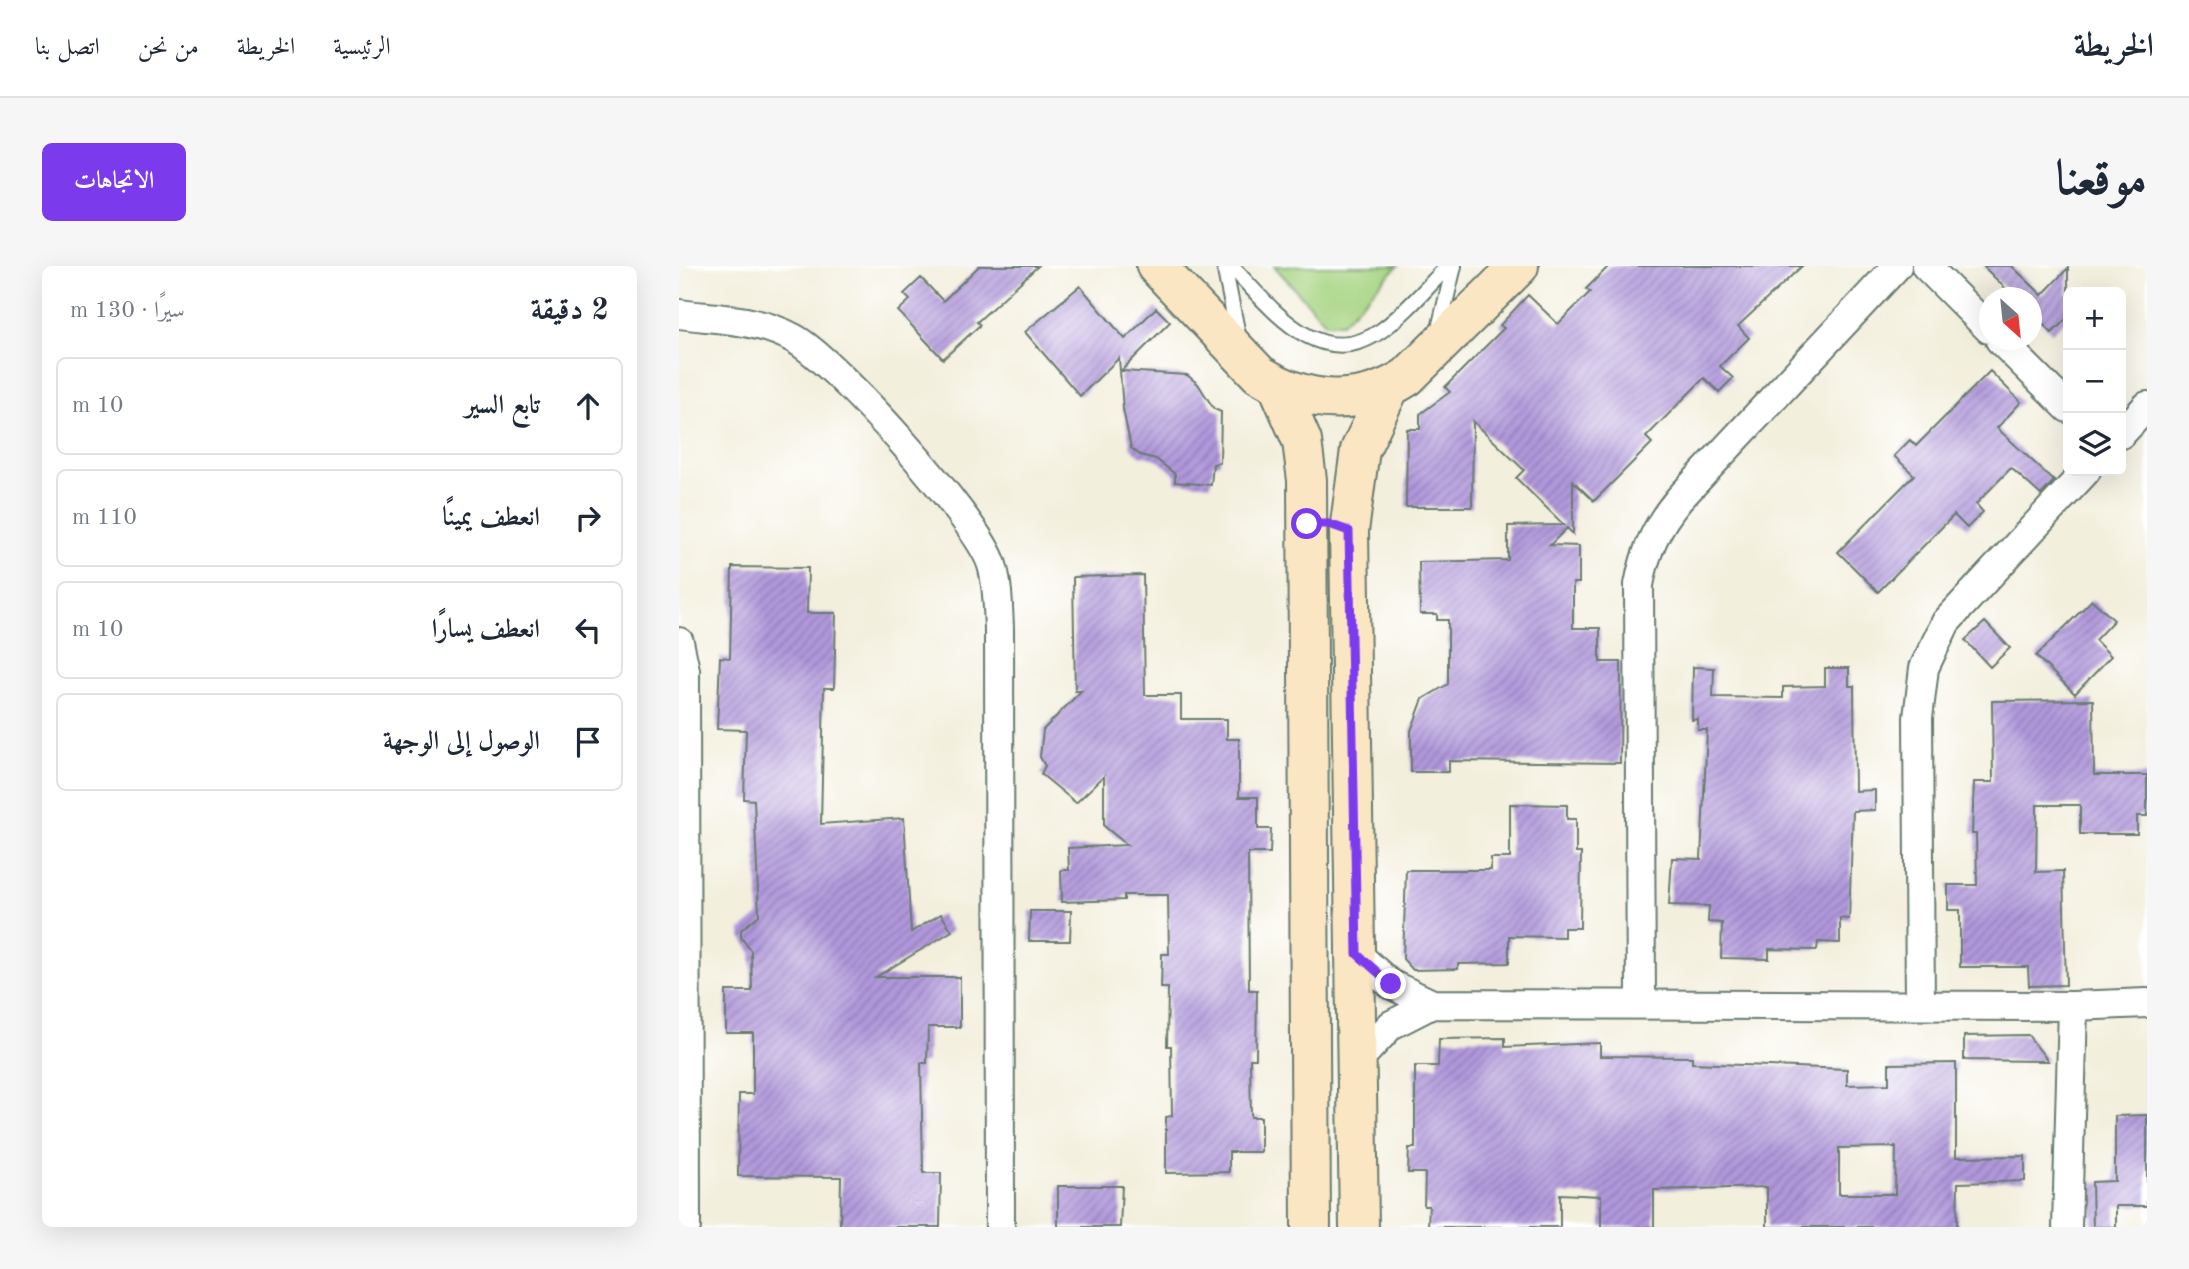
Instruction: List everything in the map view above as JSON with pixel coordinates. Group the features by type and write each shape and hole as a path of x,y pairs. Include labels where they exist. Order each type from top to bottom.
{"street":[{"path":"1156,266 1243,358 1278,386 1306,396 1335,400 1362,398 1389,389 1432,355 1519,266"},
{"path":"1641,1003 1639,585 1643,561 1652,538 1680,498 1897,266"},
{"path":"1926,266 1979,319"},
{"path":"679,314 752,323 794,338 811,350 845,380 959,510 978,535 992,565 999,643 1000,1227"},
{"path":"2010,350 2063,403"},
{"path":"1278,386 1298,431 1306,461 1311,1227"},
{"path":"1359,1227 1359,1059 1349,531 1360,450 1389,389"},
{"path":"2126,429 2147,406"},
{"path":"1920,1005 1918,718 1924,668 1946,622 2081,476"},
{"path":"1307,524 1329,524 1349,531"},
{"path":"679,642 685,670 682,1006 686,1227"},
{"path":"1357,954 1391,984 1432,1004 2073,1006 2147,1003"},
{"path":"1359,1059 1391,1026 1432,1004"},
{"path":"2067,1227 2073,1006"}],"lane":[{"path":"1224,266 1243,358"},
{"path":"1231,266 1289,325 1303,335 1335,344 1352,343 1383,329 1448,266"},
{"path":"1432,355 1454,266"}],"green space":[{"path":"1274,266 1398,266 1342,323 1326,323"}],"building":[{"path":"979,266 1038,266 977,322 980,325 943,359 898,311 910,300 904,294 921,278 943,301"},
{"path":"1609,266 1802,266 1738,326 1749,338 1720,366 1733,378 1719,392 1704,378 1646,437 1652,443 1594,501 1573,481 1573,534 1567,528 1550,545 1579,546 1579,583 1573,583 1573,628 1600,628 1600,662 1621,662 1620,763 1449,761 1449,772 1411,772 1411,731 1423,699 1448,684 1448,620 1437,620 1437,614 1420,614 1419,562 1508,560 1508,526 1564,525 1516,478 1524,470 1473,421 1472,507 1406,507 1407,429 1420,429 1420,414 1450,392 1445,387 1504,328 1500,325 1528,295 1558,324 1590,292 1586,289"},
{"path":"1983,266 2012,266 2034,287 2004,287"},
{"path":"2068,268 2068,287 2063,287 2063,322 2052,333 2042,323 2042,295"},
{"path":"1080,286 1125,339 1156,308 1170,322 1121,371 1187,375 1198,384 1214,409 1221,412 1220,463 1213,464 1211,485 1175,482 1175,474 1156,459 1140,455 1131,448 1123,409 1119,358 1080,396 1025,332"},
{"path":"1990,371 2021,402 1997,428 2054,481 2041,495 2011,468 1976,504 1983,512 1967,528 1954,515 1878,592 1838,552 1914,475 1894,456 1910,440 1916,446"},
{"path":"732,567 808,568 807,613 836,613 834,688 824,688 821,824 904,818 911,932 941,914 952,931 876,977 960,977 960,1027 928,1027 927,1063 921,1063 923,1173 941,1173 940,1227 840,1227 841,1177 738,1176 739,1094 753,1094 753,1033 726,1033 726,991 752,991 751,951 741,937 741,930 759,915 754,800 744,799 746,730 717,729 720,657 730,658"},
{"path":"1143,575 1145,695 1181,695 1181,719 1227,719 1227,739 1239,739 1239,797 1258,797 1258,829 1271,829 1270,853 1248,853 1249,990 1257,990 1256,1059 1250,1059 1251,1117 1261,1117 1261,1152 1229,1152 1229,1172 1166,1173 1166,1117 1172,1116 1171,1046 1167,1046 1168,988 1161,988 1162,954 1169,954 1168,895 1124,895 1124,900 1062,902 1061,870 1069,870 1068,848 1127,845 1104,826 1104,776 1076,803 1041,774 1045,766 1040,757 1043,730 1081,691 1075,691 1073,577"},
{"path":"2092,600 2114,620 2095,640 2111,656 2075,694 2036,656"},
{"path":"1985,622 2010,648 1990,667 1965,640"},
{"path":"1693,667 1714,668 1713,697 1783,698 1783,687 1825,686 1825,668 1849,668 1849,686 1854,686 1855,791 1875,790 1875,810 1853,811 1849,919 1840,918 1840,943 1818,942 1817,950 1769,949 1769,959 1721,958 1722,923 1708,922 1709,906 1669,905 1672,858 1701,859 1707,730 1698,730 1698,719 1692,720"},
{"path":"2093,700 2094,775 2147,775 2147,816 2137,816 2137,834 2080,834 2080,805 2037,805 2036,872 2063,871 2066,985 2029,986 2028,967 1960,967 1960,910 1948,910 1948,885 1977,885 1976,834 1972,834 1974,782 1993,782 1992,701"},
{"path":"1510,804 1567,805 1567,819 1576,819 1576,853 1581,853 1580,928 1564,928 1564,937 1509,936 1509,963 1458,964 1458,969 1413,970 1403,959 1406,870 1491,870 1491,858 1510,858"},
{"path":"1030,911 1071,911 1070,941 1029,941"},
{"path":"2028,1035 2048,1061 1964,1060 1964,1036"},
{"path":"1505,1038 1505,1047 1600,1043 1600,1056 1692,1057 1692,1063 1847,1069 1847,1085 1889,1084 1889,1064 1956,1063 1956,1157 2025,1156 2025,1181 1958,1183 1957,1227 1767,1227 1767,1187 1654,1190 1654,1227 1601,1227 1601,1196 1560,1194 1560,1227 1428,1227 1429,1206 1424,1206 1425,1173 1408,1173 1409,1148 1415,1148 1415,1066 1438,1066 1439,1039","holes":["1896,1147 1895,1194 1839,1194 1839,1148"]},
{"path":"2147,1115 2147,1206 2116,1206 2116,1227 2093,1227 2092,1182 2115,1181 2115,1116"},
{"path":"1058,1186 1122,1186 1120,1227 1058,1227"}],"route":[{"path":"1307,524 1329,524 1349,531 1357,954 1391,984"}]}
